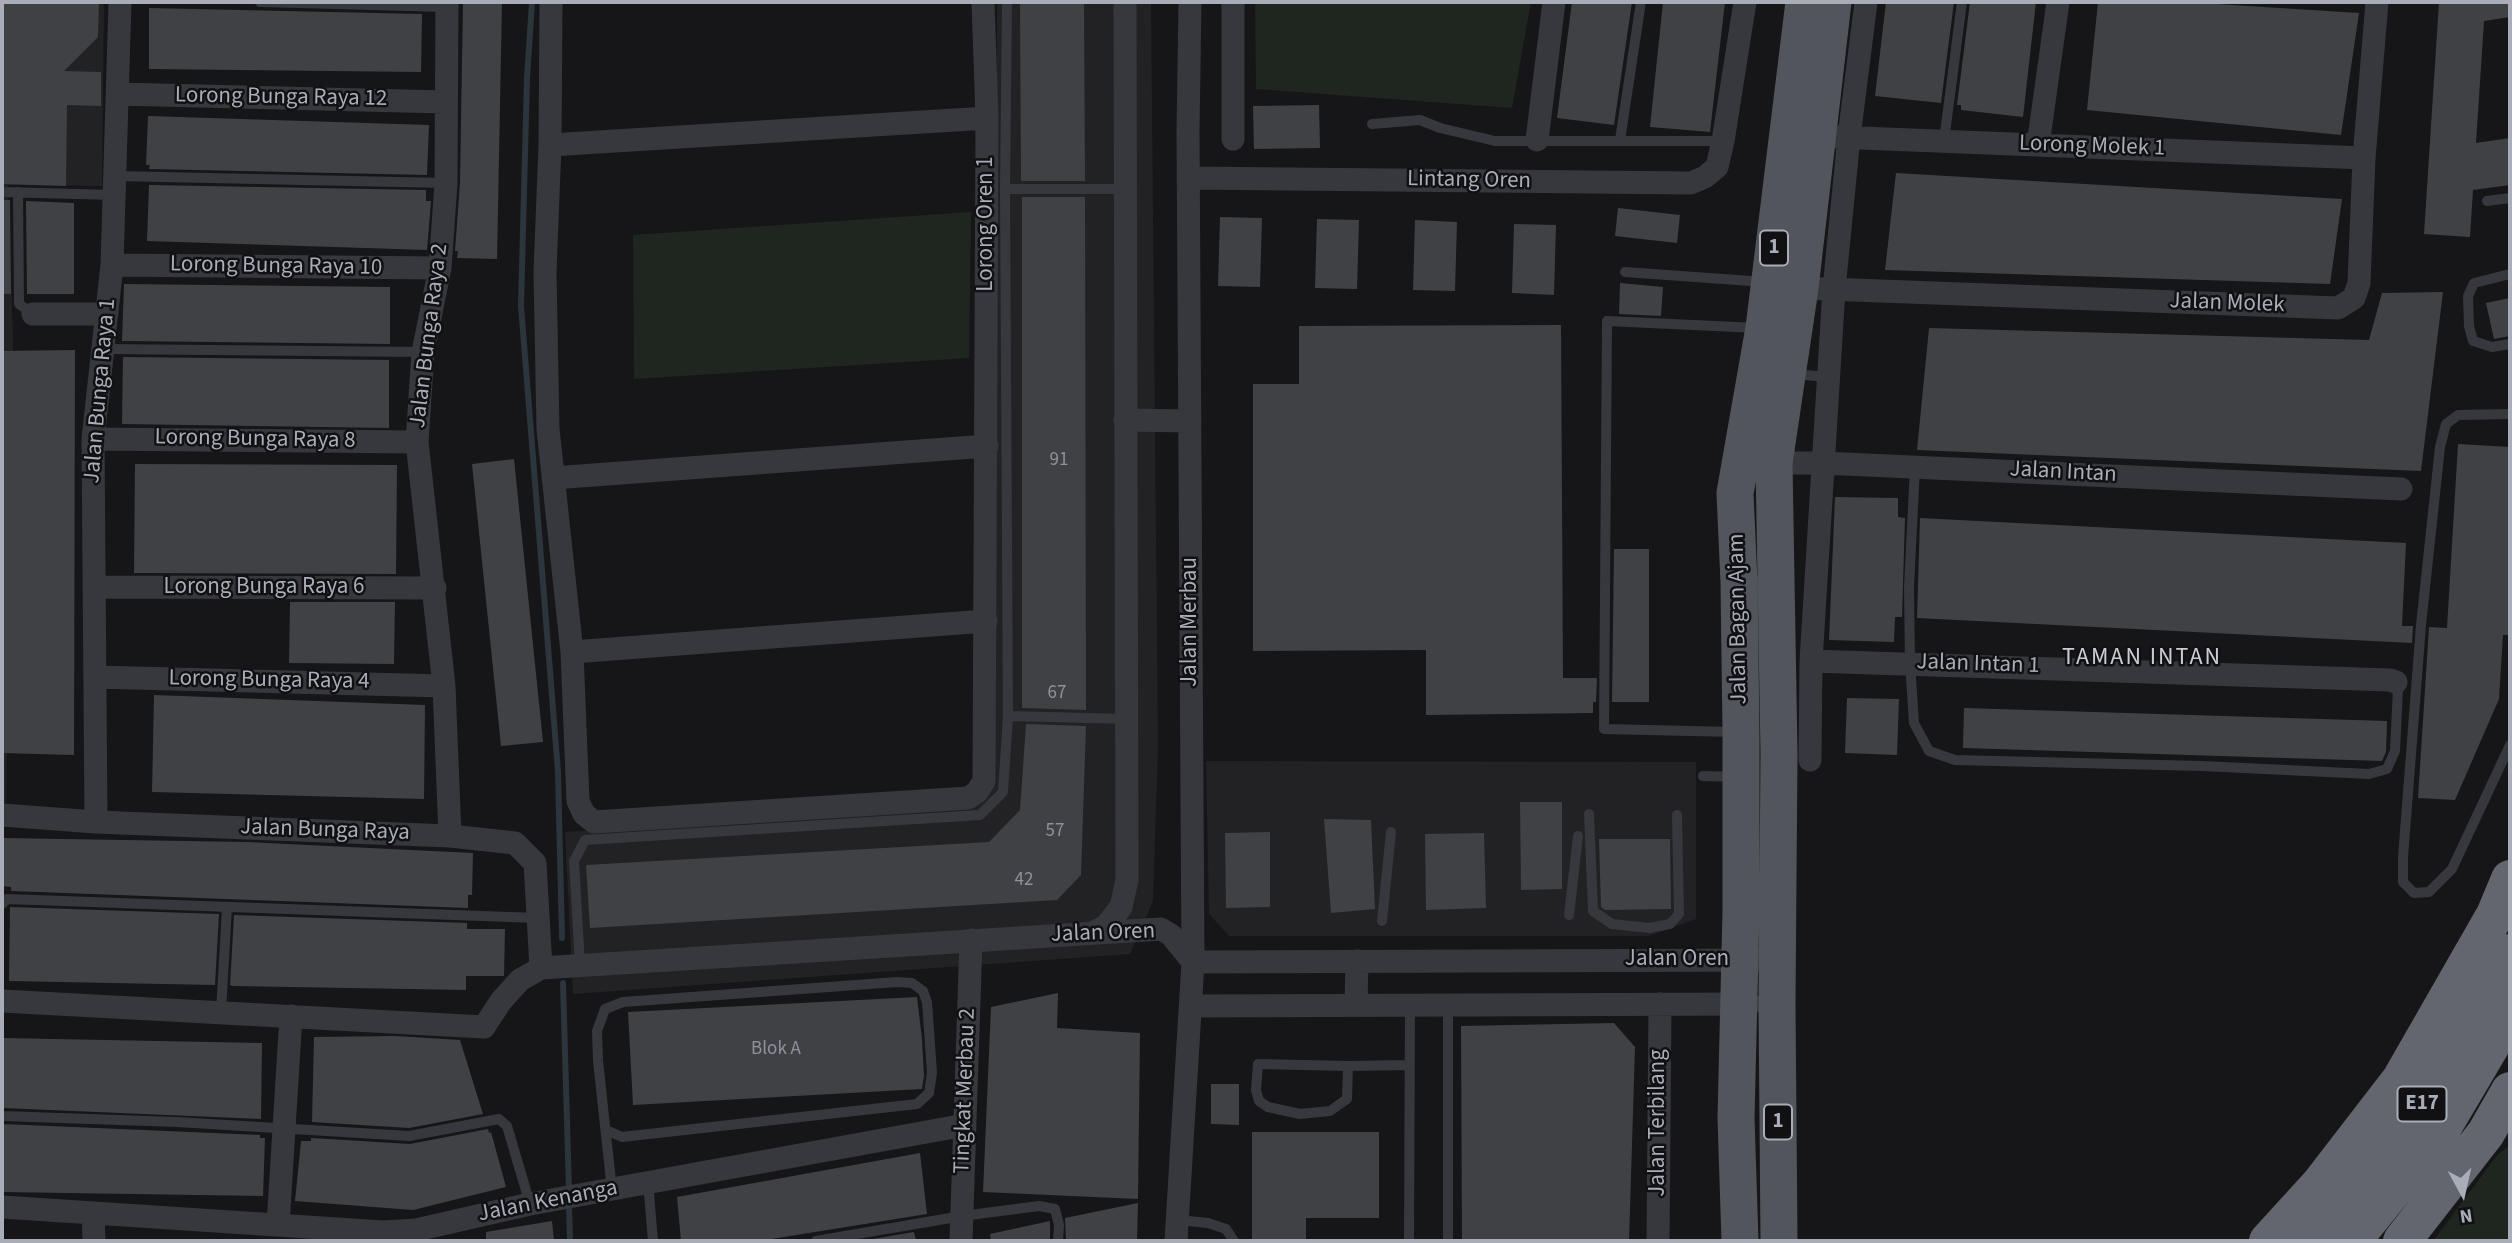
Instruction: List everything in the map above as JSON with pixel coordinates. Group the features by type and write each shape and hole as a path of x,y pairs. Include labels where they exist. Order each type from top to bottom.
{"highway":[{"path":"2268,1241 2320,1184 2401,1079 2495,915 2510,879"},
{"name":"E17","path":"2314,1241 2409,1123 2484,1005 2510,953"},
{"name":"E17","path":"2352,1241 2438,1135 2510,1013"},
{"path":"2402,1241 2498,1126 2510,1091"}],"main road":[{"name":"Jalan Bagan Ajam","path":"1740,1241 1737,1118 1741,732 1735,493 1764,328 1801,287 1804,2"},
{"name":"Jalan Bagan Ajam","path":"1779,1241 1779,753 1774,464 1801,287 1834,136 1833,2"}],"street":[{"name":"Jalan Bunga Raya 1","path":"96,822 93,439 112,265 115,185 113,94 120,2"},
{"path":"551,2 550,145 545,272 548,429 572,652 986,621"},
{"name":"Lorong Oren 1","path":"572,652 578,801 584,814 594,822 968,799 984,781 987,118 983,2"},
{"path":"1094,932 1106,926 1114,917 1121,907 1126,889 1125,2"},
{"name":"Jalan Merbau","path":"1177,1231 1194,961 1189,178 1191,2"},
{"path":"1233,2 1233,139"},
{"path":"1537,140 1554,2"},
{"name":"Lintang Oren","path":"1189,178 1691,183 1705,177 1717,167 1745,2"},
{"path":"1834,136 1866,2"},
{"path":"2038,145 2058,2"},
{"name":"Jalan Molek","path":"1801,287 2338,308 2354,298 2359,283 2364,158 2377,2"},
{"name":"Jalan Bunga Raya 2","path":"447,5 446,183 440,268 424,352 417,442 444,686 450,836"},
{"name":"Lorong Bunga Raya 12","path":"113,94 445,102"},
{"path":"550,145 987,118"},
{"name":"Lorong Molek 1","path":"1834,136 2364,158"},
{"name":"Lorong Bunga Raya 10","path":"112,265 440,268"},
{"path":"1801,287 1828,377 1811,661 1810,760"},
{"path":"33,314 107,314"},
{"path":"1125,420 1190,421"},
{"name":"Lorong Bunga Raya 8","path":"93,439 417,442"},
{"path":"553,478 987,446"},
{"name":"Jalan Intan","path":"1774,464 1822,463 2401,489"},
{"path":"1735,493 1774,464"},
{"name":"Lorong Bunga Raya 6","path":"94,587 435,588"},
{"name":"Jalan Intan 1","path":"1811,661 2396,682"},
{"name":"Lorong Bunga Raya 4","path":"95,677 444,686"},
{"name":"Jalan Bunga Raya","path":"2,815 96,822 450,836 515,843 535,863 541,968"},
{"name":"Jalan Oren","path":"541,968 1161,929 1171,935 1194,961 1778,960"},
{"name":"Tingkat Merbau 2","path":"961,1241 971,940"},
{"path":"1356,1005 1357,961"},
{"path":"2,1001 484,1027 520,980 541,968"},
{"name":"Jalan Terbilang","path":"1658,1241 1660,1004"},
{"name":"Jalan Oren","path":"1191,1006 1777,1004"},
{"path":"278,1225 291,1016"},
{"name":"Jalan Kenanga","path":"2,1207 383,1232 416,1230 530,1204 965,1125"},
{"path":"93,1213 94,1241"}],"lane":[{"path":"260,2 447,5"},
{"path":"580,965 574,861 586,840 980,815 1003,792 1008,716 1005,189 1007,2"},
{"path":"1620,140 1641,2"},
{"path":"1944,141 1962,2"},
{"path":"1373,124 1420,120 1440,128 1496,141 1723,141"},
{"path":"2,192 115,185 446,183"},
{"path":"1005,189 1124,190"},
{"path":"18,192 19,304 33,314"},
{"path":"2487,201 2510,198"},
{"path":"1625,272 1801,287"},
{"path":"2510,274 2474,283 2468,296 2469,326 2473,341 2492,347 2510,344"},
{"path":"1741,732 1604,729 1608,321 1764,328"},
{"path":"103,349 424,352"},
{"path":"1789,373 1828,377"},
{"path":"2510,414 2458,415 2446,424 2440,447 2420,638 2403,857 2403,882 2414,893 2429,892 2452,869 2510,745"},
{"path":"1915,467 1909,587 1910,663 1914,723 1928,751 1955,760 2202,766 2369,774 2387,769 2395,751 2396,682"},
{"path":"1008,716 1127,719"},
{"path":"1703,776 1740,777"},
{"path":"1589,814 1593,911 1612,924 1649,928 1670,924 1679,914 1681,899 1677,815"},
{"path":"1382,921 1391,832"},
{"path":"1569,915 1578,836"},
{"path":"2,904 7,899 538,918"},
{"path":"221,1012 227,907"},
{"path":"606,1130 622,1136 917,1104 929,1093 932,1073 927,1002 923,991 912,983 897,982 622,1002 605,1009 597,1031 606,1130 612,1190"},
{"path":"1448,1004 1448,1241"},
{"path":"1409,1241 1410,1005"},
{"path":"1348,1066 1347,1099 1331,1111 1300,1114 1268,1107 1259,1101 1256,1090 1258,1063 1408,1065"},
{"path":"2,1116 409,1136 499,1119 507,1126 530,1204"},
{"path":"648,1182 653,1241"},
{"path":"816,1241 1039,1206 1055,1209 1059,1224 1058,1241"},
{"path":"1177,1231 1208,1223 1226,1229 1234,1241"}],"shaded area":[{"path":"2,2 104,2 102,186 8,185 13,341 6,804 2,804"},
{"path":"997,2 1151,2 1158,747 1153,901 1130,954 573,994 565,832 973,803 994,778"},
{"path":"1255,2 1531,2 1512,108 1256,89"},
{"path":"971,212 969,358 634,379 633,235"},
{"path":"1206,761 1696,762 1696,919 1649,936 1229,936 1209,914"},
{"path":"2510,1145 2510,1241 2433,1241 2498,1154"}],"building":[{"path":"2,2 99,2 98,37 64,71 101,72 101,106 67,105 66,186 2,184"},
{"path":"463,2 502,2 497,259 457,258 458,251 455,251 460,183"},
{"path":"1020,2 1084,2 1085,181 1021,181"},
{"path":"1572,2 1632,2 1614,125 1557,118"},
{"path":"1663,2 1725,2 1710,132 1650,127"},
{"path":"1886,2 1954,2 1941,103 1875,96"},
{"path":"1970,2 2036,2 2023,117 1961,110 1961,105 1957,105"},
{"path":"2098,2 2185,2 2359,13 2341,135 2087,110"},
{"path":"2439,2 2510,2 2510,17 2484,21 2476,143 2510,138 2510,185 2473,190 2470,237 2424,234"},
{"path":"149,8 422,14 421,72 149,69"},
{"path":"1319,105 1320,148 1254,149 1253,106"},
{"path":"148,116 429,125 427,175 149,169 150,165 146,165"},
{"path":"1896,173 2342,199 2330,284 1885,270"},
{"path":"149,185 426,190 426,201 431,201 427,250 147,241"},
{"path":"1022,197 1085,197 1086,710 1022,708"},
{"path":"2,200 10,200 11,294 2,294"},
{"path":"26,201 74,203 74,294 27,294"},
{"path":"1618,208 1680,215 1677,243 1615,236"},
{"path":"1220,217 1262,218 1260,287 1218,286"},
{"path":"1317,219 1359,220 1357,289 1315,288"},
{"path":"1415,220 1457,222 1455,291 1413,290"},
{"path":"1514,224 1556,225 1554,295 1512,293"},
{"path":"1620,283 1663,287 1661,316 1619,314"},
{"path":"124,284 390,287 390,344 122,341"},
{"path":"2443,292 2421,471 1917,450 1929,328 2369,340 2382,293"},
{"path":"2510,298 2510,336 2494,339 2486,303"},
{"path":"1561,325 1563,678 1597,678 1593,713 1426,715 1426,650 1253,651 1253,384 1299,384 1299,326"},
{"path":"75,350 74,755 2,753 2,351"},
{"path":"123,357 389,360 389,428 122,424"},
{"path":"2458,444 2510,447 2510,635 2503,635 2499,699 2455,800 2418,798 2429,627 2447,628"},
{"path":"514,459 543,742 501,746 472,464"},
{"path":"135,464 397,465 396,574 134,573"},
{"path":"1835,497 1898,498 1898,517 1905,518 1902,617 1895,617 1894,642 1829,640"},
{"path":"1920,518 2406,543 2402,626 2413,626 2412,643 1917,618"},
{"path":"1614,549 1649,549 1649,702 1612,702"},
{"path":"290,602 395,602 394,664 289,663"},
{"path":"154,695 425,705 424,799 152,792"},
{"path":"1847,698 1899,699 1897,755 1845,753"},
{"path":"1964,708 2387,721 2386,752 2382,761 1963,748"},
{"path":"1026,724 1086,726 1081,875 1057,900 590,928 586,865 989,842 1020,810"},
{"path":"1520,802 1562,802 1562,889 1521,890"},
{"path":"1324,819 1371,820 1375,909 1331,913"},
{"path":"1270,832 1270,907 1226,908 1225,833"},
{"path":"1484,833 1486,908 1426,910 1425,834"},
{"path":"2,838 246,842 473,853 472,895 468,895 468,908 11,891 11,887 2,886"},
{"path":"1599,839 1670,839 1671,909 1605,910 1601,907"},
{"path":"10,907 219,914 215,985 9,981"},
{"path":"234,915 467,923 467,929 505,929 504,976 466,976 466,990 233,986 230,985"},
{"path":"1058,993 1057,1028 1140,1033 1138,1199 983,1192 991,1007"},
{"name":"Blok A","path":"917,997 922,1039 922,1089 633,1105 628,1012"},
{"path":"1614,1023 1635,1047 1629,1241 1462,1241 1461,1026"},
{"path":"395,1036 460,1040 483,1114 409,1128 312,1122 314,1037"},
{"path":"2,1038 262,1043 261,1119 3,1108"},
{"path":"1211,1084 1239,1084 1239,1125 1211,1124"},
{"path":"3,1124 260,1135 260,1138 265,1138 263,1196 2,1192"},
{"path":"488,1129 506,1187 413,1210 295,1201 301,1141 311,1141 311,1138 410,1144"},
{"path":"1252,1132 1379,1132 1379,1218 1306,1218 1306,1241 1252,1241"},
{"path":"920,1153 927,1214 759,1241 681,1241 677,1197"},
{"path":"1138,1203 1137,1241 1066,1241 1065,1218"},
{"path":"552,1221 554,1241 486,1241 486,1232"},
{"path":"1050,1221 1050,1241 991,1241 990,1234"},
{"path":"914,1232 916,1241 861,1241"}],"waterway":[{"path":"532,2 527,78 521,306 558,772 562,938"},
{"path":"563,983 569,1191"},
{"path":"569,1204 570,1241"}],"district":[{"name":"TAMAN INTAN","path":"2142,659"}]}
